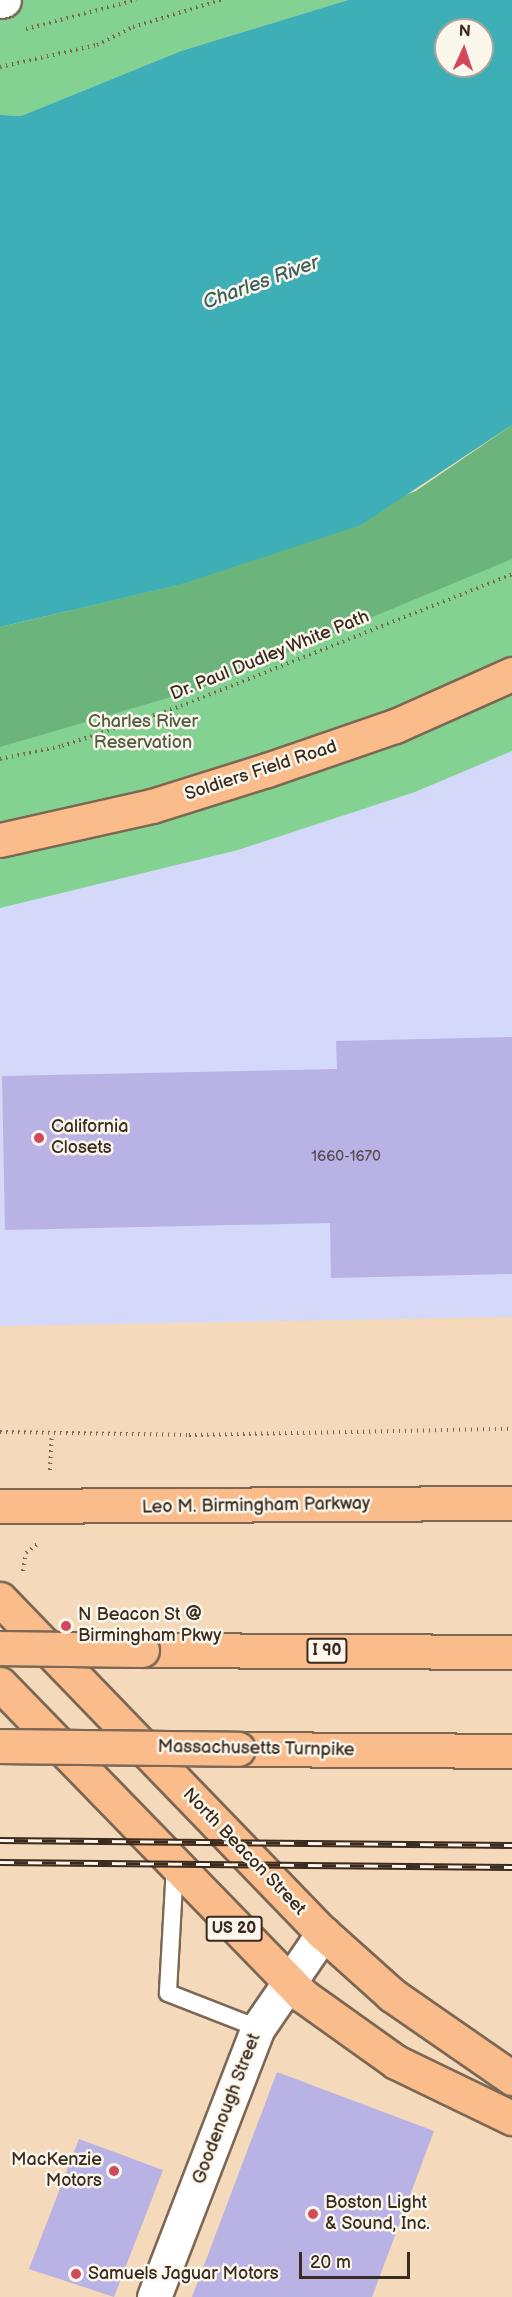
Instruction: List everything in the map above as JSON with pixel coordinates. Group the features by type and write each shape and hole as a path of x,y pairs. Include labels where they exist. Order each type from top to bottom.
{"main road":[{"name":"Soldiers Field Road","path":"0,840 152,806 267,770 395,726 512,674"},
{"name":"Leo M. Birmingham Parkway","path":"0,1506 512,1503"},
{"name":"North Beacon Street","path":"0,1599 323,1933 400,2001 512,2078"},
{"name":"I 90","path":"0,1648 512,1653"},
{"name":"US 20","path":"0,1684 289,1983 396,2062 512,2118"},
{"name":"Massachusetts Turnpike","path":"0,1746 512,1751"}],"street":[{"name":"Goodenough Street","path":"154,2297 258,2028 323,1933"}],"lane":[{"path":"175,1866 168,1993 258,2028"}],"path":[{"path":"20,30 136,0"},
{"path":"0,67 97,45 133,27 221,0"},
{"name":"Dr. Paul Dudley White Path","path":"0,759 62,746 180,706 512,574"},
{"path":"0,1432 51,1434 512,1429"},
{"path":"50,1483 51,1434"},
{"path":"26,1580 27,1553 47,1541"}],"shaded area":[{"path":"512,737 512,1317 0,1326 0,899"}],"green space":[{"path":"0,0 348,0 181,51 21,116 0,115"},
{"name":"Charles River Reservation","path":"512,425 512,751 415,792 238,850 0,908 0,627 48,618 416,491"},
{"path":"512,425 512,559 202,688 0,747 0,627 182,584 245,561 416,491"}],"water":[{"name":"Charles River","path":"348,0 512,0 512,425 361,525 182,584 0,627 0,115 21,116 181,51"}],"building":[{"path":"512,1037 512,1274 331,1278 330,1223 5,1230 2,1076 337,1069 336,1041"},
{"name":"Boston Light & Sound, Inc.","path":"277,2072 434,2131 372,2297 192,2297"},
{"path":"79,2139 163,2170 114,2297 29,2269"}],"railway":[{"path":"0,1840 512,1845"},
{"path":"0,1862 512,1867"}],"place":[{"name":"California Closets","path":"39,1138"},
{"name":"N Beacon St @ Birmingham Pkwy","path":"66,1626"},
{"name":"MacKenzie Motors","path":"114,2171"},
{"name":"Boston Light & Sound, Inc.","path":"313,2214"},
{"name":"Samuels Jaguar Motors","path":"76,2274"}]}
